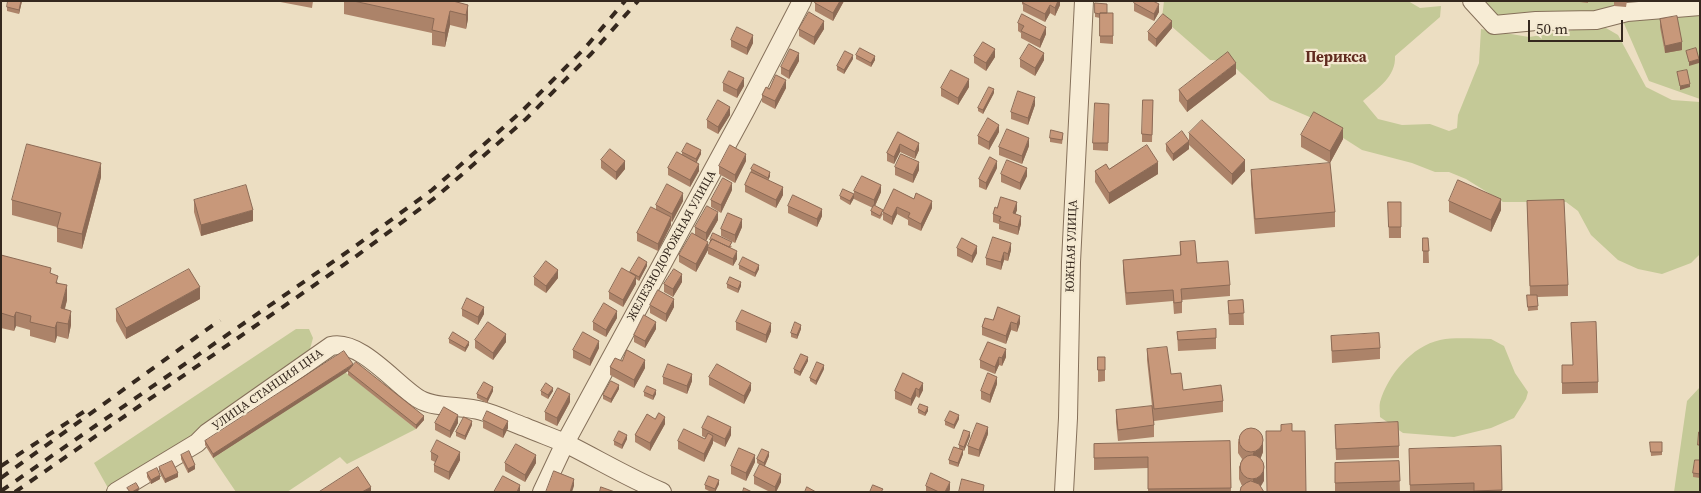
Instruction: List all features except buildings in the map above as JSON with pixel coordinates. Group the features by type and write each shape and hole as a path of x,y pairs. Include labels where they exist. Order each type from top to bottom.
{"street":[{"name":"ЖЕЛЕЗНОДОРОЖНАЯ УЛИЦА","path":"542,492 564,443 745,112 802,1"},
{"name":"ЮЖНАЯ УЛИЦА","path":"1064,492 1068,418 1071,262 1084,1"},
{"path":"1472,1 1494,25 1536,21 1596,20 1627,12 1700,6"},
{"name":"УЛИЦА СТАНЦИЯ ЦНА","path":"116,492 197,443 331,346 342,344 370,359 420,400 480,410 564,443 662,492"}],"green space":[{"path":"1164,1 1408,1 1420,8 1441,6 1440,17 1395,56 1393,70 1385,82 1363,101 1378,119 1402,125 1430,124 1449,131 1457,128 1458,115 1479,63 1481,29 1529,37 1592,27 1606,28 1618,35 1646,87 1672,100 1700,102 1700,254 1691,263 1662,274 1638,269 1618,260 1591,235 1578,211 1566,202 1503,202 1466,179 1449,172 1435,172 1412,163 1362,150 1312,118 1270,100 1228,61 1210,60 1162,18"},
{"path":"1477,1 1700,1 1700,99 1649,81 1622,19 1503,25"},
{"path":"296,329 309,329 313,338 310,349 313,354 197,439 108,488 94,463"},
{"path":"1446,339 1491,339 1504,346 1515,373 1528,392 1526,399 1514,418 1491,428 1454,437 1403,433 1380,417 1380,402 1389,382 1402,363 1420,348"},
{"path":"345,372 416,429 347,464 340,457 287,492 236,492 213,458"},
{"path":"1700,387 1700,492 1674,492 1687,401"}],"railway":[{"path":"1,491 350,250 432,190 521,112 585,48 625,1"},
{"path":"15,492 355,257 436,197 526,119 591,54 638,1"},
{"path":"1,478 220,320"},
{"path":"1,466 91,407"}],"district":[{"name":"Перикса","path":"1336,58"}]}
